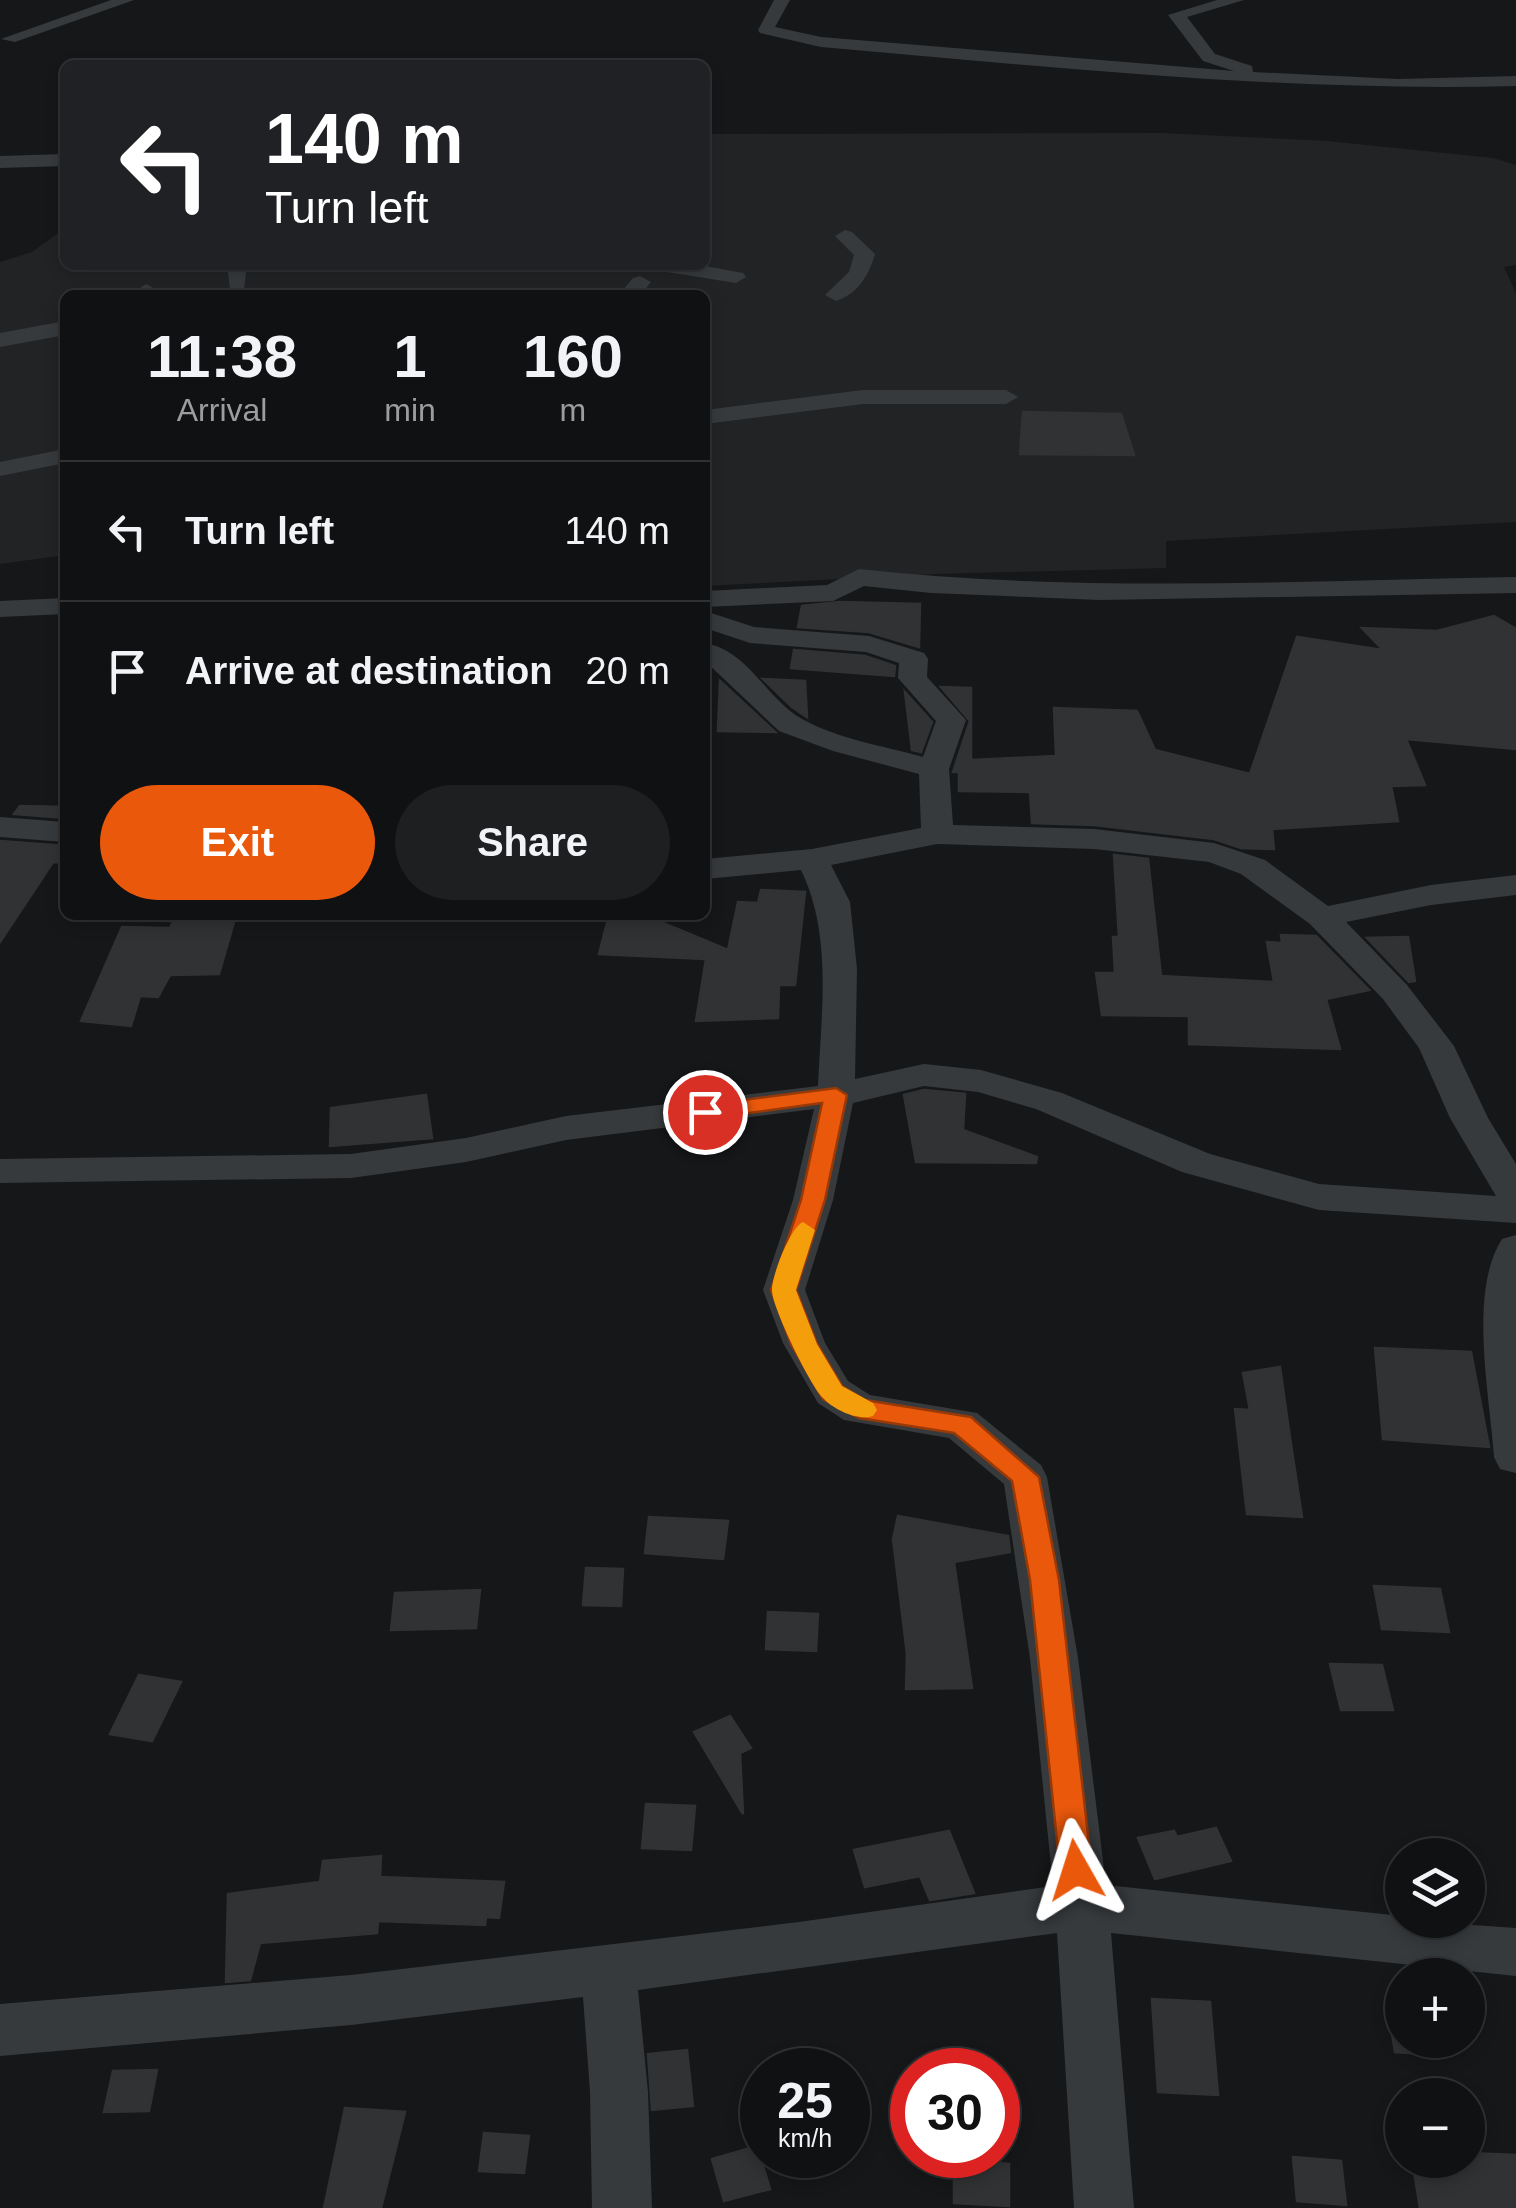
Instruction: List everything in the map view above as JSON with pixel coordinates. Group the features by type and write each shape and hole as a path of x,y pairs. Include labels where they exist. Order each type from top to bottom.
{"street":[{"path":"9,39 126,0"},
{"path":"782,0 766,30 794,38 938,54 1266,78 1424,85 1516,82"},
{"path":"1236,0 1180,12 1176,19 1196,36 1210,57 1266,78"},
{"path":"0,162 60,160"},
{"path":"836,296 859,274 865,254 845,236"},
{"path":"695,270 736,276"},
{"path":"0,340 60,329"},
{"path":"710,416 863,397 1006,397"},
{"path":"0,469 60,457"},
{"path":"710,599 834,593 859,576 931,584 1151,592 1516,585"},
{"path":"0,610 60,606"},
{"path":"710,621 750,635 870,644 914,659 912,678 952,720 934,769 937,834"},
{"path":"710,653 716,654 790,725 844,745 934,769"},
{"path":"0,828 60,832"},
{"path":"710,869 812,859 937,834 1094,839 1214,853 1252,867 1322,917 1395,992 1436,1046 1469,1118 1516,1196"},
{"path":"812,859 833,902 840,969 836,1095 813,1200 784,1290 804,1344 833,1392 859,1409 961,1424 1025,1477 1044,1580 1080,1906 1104,2208"},
{"path":"1322,917 1431,895 1516,885"},
{"path":"0,1172 351,1166 466,1150 566,1128 836,1095 924,1076 981,1081 1049,1100 1196,1164 1319,1197 1516,1210"},
{"path":"1516,1248 1504,1301 1516,1457"},
{"path":"0,2030 351,2000 1080,1906 1516,1952"},
{"path":"608,1968 619,2092 622,2208"}],"shaded area":[{"path":"1162,133 1327,141 1493,158 1516,165 1516,265 1504,267 1516,293 1516,522 1166,541 1166,568 710,586 710,290 60,290 60,556 0,564 0,262 32,252 60,232 60,270 710,270 710,134"}],"building":[{"path":"1023,412 1121,414 1134,455 1020,454"},
{"path":"840,602 920,604 919,647 869,632 798,627 802,606"},
{"path":"1494,616 1516,629 1516,749 1406,739 1425,785 1391,786 1398,821 1272,829 1274,849 1241,848 1214,839 1094,825 1032,823 1030,792 959,791 959,772 953,772 970,721 941,687 971,688 971,760 1056,756 1054,708 1137,711 1155,750 1250,774 1297,637 1383,650 1362,628 1437,631"},
{"path":"794,650 865,656 895,666 894,676 791,668"},
{"path":"763,679 805,681 807,717 792,707"},
{"path":"720,681 775,732 718,731"},
{"path":"905,692 932,722 921,752 912,750"},
{"path":"20,806 60,807 60,818 14,814"},
{"path":"0,841 60,846 60,863 53,862 0,942"},
{"path":"1114,855 1148,859 1161,976 1274,982 1267,942 1282,943 1281,935 1316,936 1369,990 1326,999 1340,1049 1189,1044 1189,1016 1102,1015 1096,973 1115,973 1113,937 1119,937"},
{"path":"761,890 805,892 795,985 779,985 778,1018 696,1021 706,959 599,954 608,920 656,920 728,950 738,902 758,903"},
{"path":"174,920 235,920 219,974 170,975 158,997 140,996 131,1026 81,1021 122,927 170,928"},
{"path":"1408,937 1415,981 1409,982 1367,938"},
{"path":"924,1090 965,1094 963,1130 1037,1157 1036,1163 916,1162 904,1095"},
{"path":"426,1095 432,1138 330,1146 331,1108"},
{"path":"1375,1348 1471,1352 1489,1447 1383,1439"},
{"path":"1280,1367 1302,1517 1247,1514 1235,1409 1250,1410 1243,1373"},
{"path":"898,1516 1008,1536 1010,1552 954,1562 972,1688 906,1689 907,1654 893,1539"},
{"path":"649,1517 728,1521 723,1559 645,1553"},
{"path":"586,1568 623,1569 621,1606 583,1605"},
{"path":"1374,1586 1440,1589 1449,1632 1382,1629"},
{"path":"480,1590 476,1628 391,1630 395,1593"},
{"path":"768,1612 818,1614 816,1651 766,1649"},
{"path":"1330,1664 1382,1665 1393,1710 1341,1710"},
{"path":"139,1675 181,1682 152,1741 110,1734"},
{"path":"730,1716 751,1748 740,1753 743,1814 694,1732"},
{"path":"646,1804 695,1806 691,1850 642,1848"},
{"path":"1216,1828 1231,1861 1155,1879 1138,1838 1174,1831 1177,1837"},
{"path":"949,1831 974,1893 930,1900 920,1876 865,1887 854,1850"},
{"path":"381,1856 380,1877 504,1882 499,1918 486,1917 485,1925 378,1921 377,1933 260,1943 250,1980 226,1982 228,1894 320,1882 323,1861"},
{"path":"1152,1999 1210,2002 1218,2095 1158,2092"},
{"path":"687,2050 693,2106 652,2110 648,2054"},
{"path":"157,2070 149,2111 104,2112 113,2071"},
{"path":"345,2108 405,2112 381,2208 324,2208"},
{"path":"484,2133 529,2136 524,2173 479,2171"},
{"path":"740,2151 740,2178 767,2178 770,2189 724,2201 712,2159"},
{"path":"1485,2154 1516,2155 1516,2208 1420,2208 1415,2178 1485,2178"},
{"path":"1293,2157 1341,2161 1346,2205 1297,2201"},
{"path":"954,2178 1009,2178 1009,2206 954,2203"}],"slow traffic":[{"path":"803,1230 784,1290 804,1344 833,1392 864,1410"}],"route":[{"path":"705,1112 836,1095 813,1200 784,1290 804,1344 833,1392 859,1409 961,1424 1025,1477 1044,1580 1076,1870"}]}
